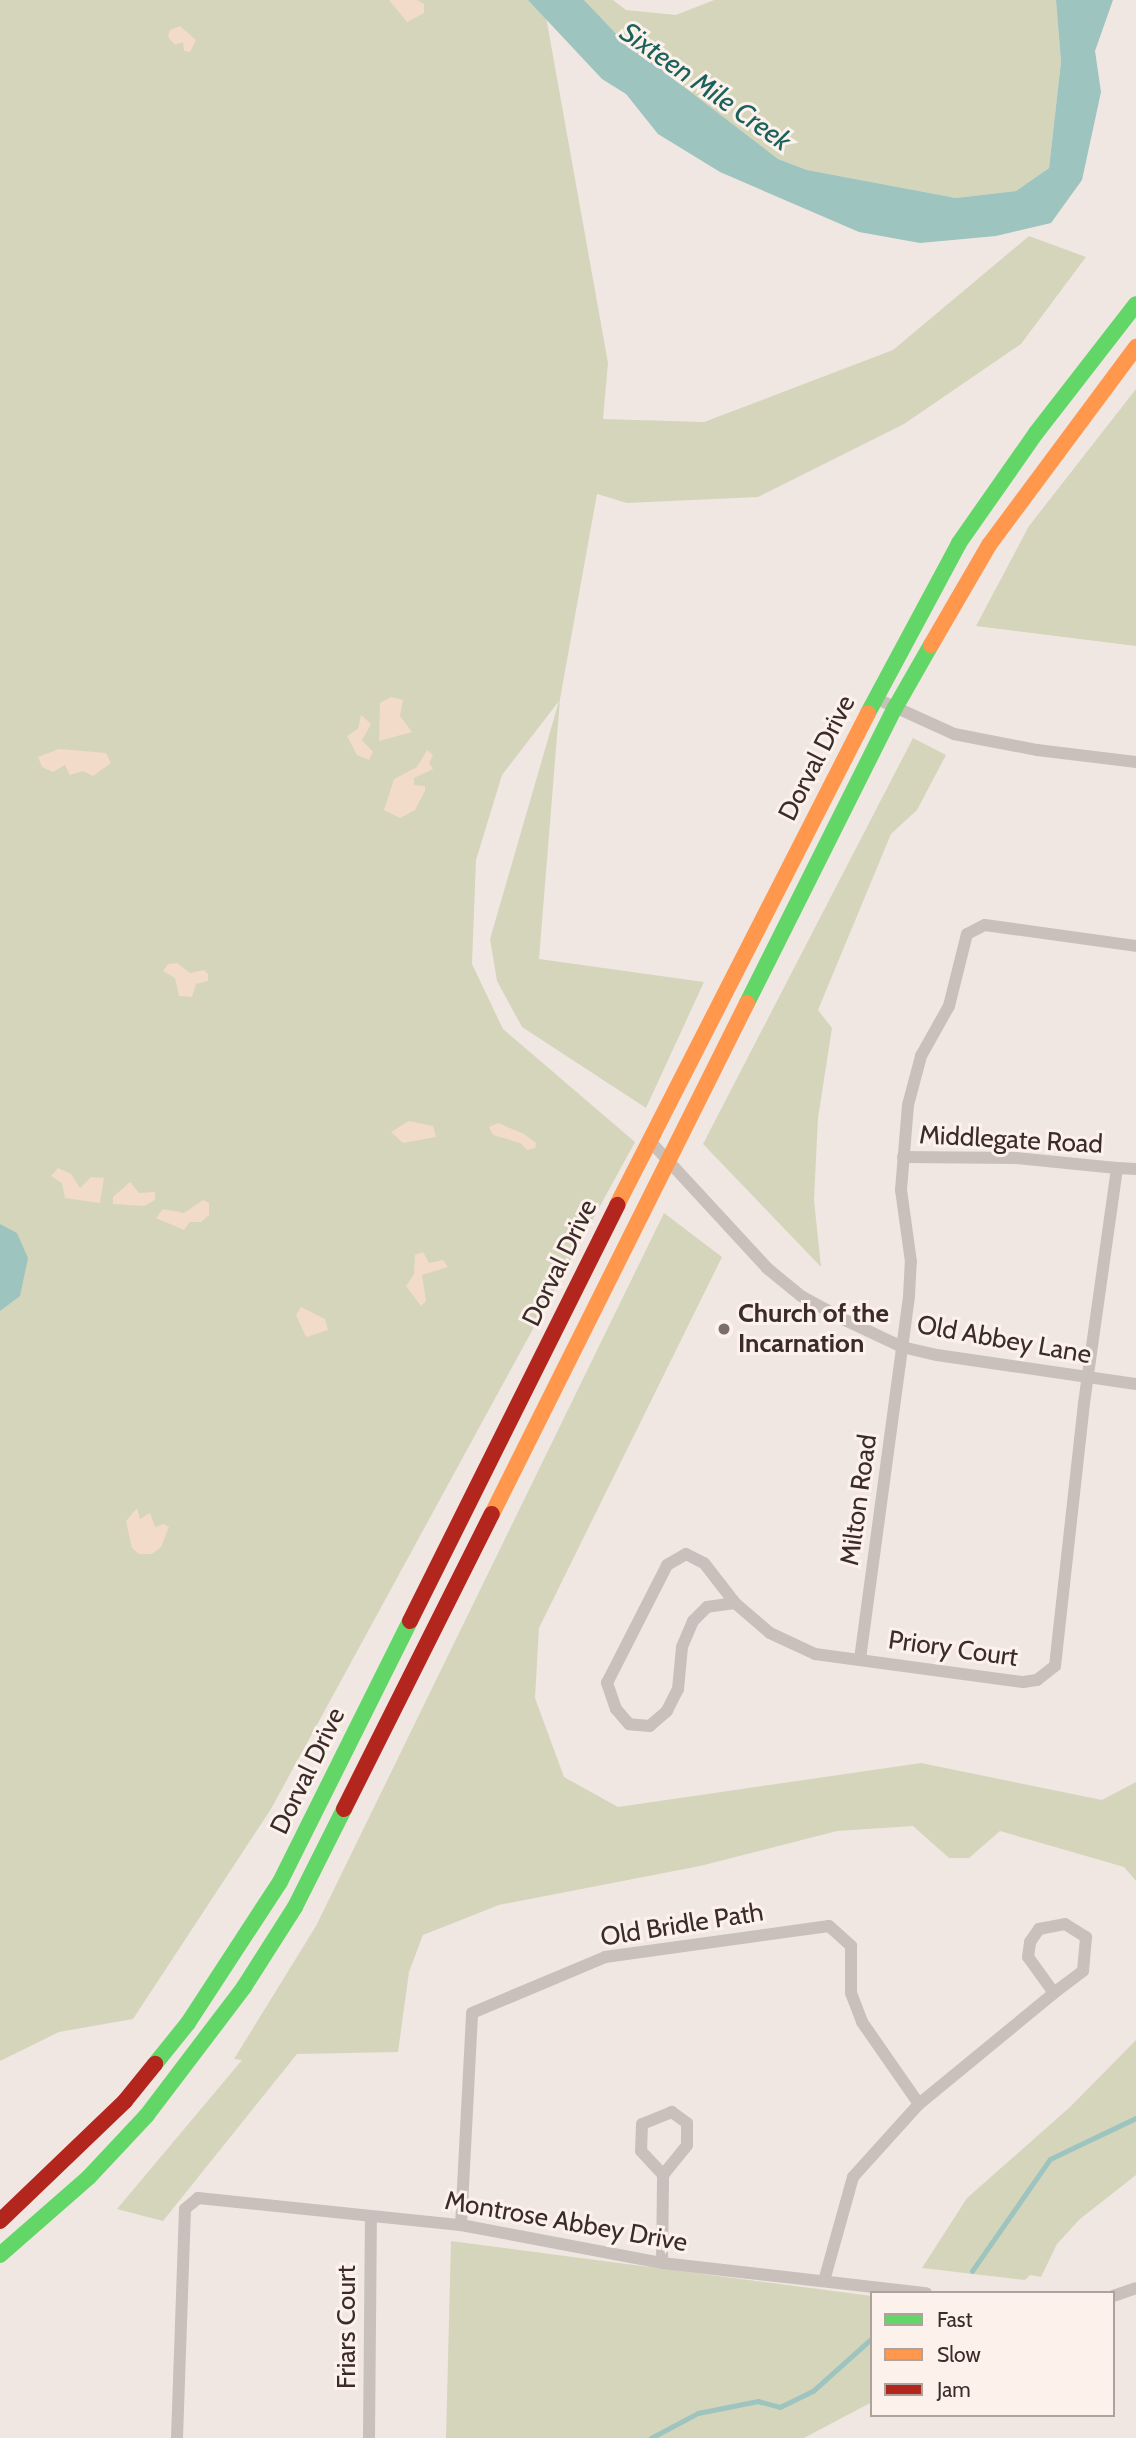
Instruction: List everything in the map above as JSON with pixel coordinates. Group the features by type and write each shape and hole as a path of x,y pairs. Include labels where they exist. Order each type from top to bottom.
{"main road":[{"name":"Dorval Drive","path":"0,2221 125,2101 188,2023 280,1882 649,1140 875,698 959,543 1136,304"},
{"name":"Dorval Drive","path":"0,2255 81,2185 147,2115 244,1987 295,1907 895,708 989,545 1136,346"}],"street":[{"path":"875,698 954,734 1037,750 1136,762"},
{"name":"Milton Road","path":"860,1659 911,1262 901,1201 903,1157 917,1066 948,1006 967,934 985,925 1136,946"},
{"name":"Old Abbey Lane","path":"649,1140 767,1268 801,1297 902,1347 1136,1384"},
{"name":"Middlegate Road","path":"903,1157 1016,1158 1136,1169"},
{"name":"Priory Court","path":"735,1603 707,1607 693,1620 682,1647 678,1689 667,1711 650,1726 629,1724 616,1710 607,1683 667,1565 686,1554 704,1563 735,1603 770,1633 815,1654 1023,1682 1037,1681 1055,1666 1087,1378 1117,1168"},
{"path":"824,2281 853,2177 919,2104 1083,1972 1086,1937 1065,1924 1039,1929 1030,1942 1028,1957 1054,1993"},
{"name":"Old Bridle Path","path":"461,2225 472,2013 605,1957 829,1926 852,1946 851,1993 862,2022 919,2104"},
{"path":"662,2263 663,2175 687,2145 687,2123 672,2112 642,2124 641,2151 663,2175"},
{"name":"Montrose Abbey Drive","path":"177,2438 185,2209 198,2198 461,2225 662,2263 909,2291"},
{"name":"Friars Court","path":"369,2438 371,2216"},
{"path":"1115,2295 1136,2288"}],"green space":[{"path":"0,0 543,0 608,363 603,419 704,422 893,350 1029,236 1086,257 1021,344 904,424 758,497 627,503 597,494 560,699 539,959 704,982 646,1108 522,1027 497,981 490,939 559,701 502,775 476,860 472,964 503,1029 635,1142 271,1809 133,2019 59,2032 0,2061"},
{"path":"584,0 613,0 626,10 676,15 714,0 1056,0 1061,62 1049,168 1016,191 956,198 807,170 778,159 736,128 619,38"},
{"path":"1136,389 1136,646 976,626 1029,526"},
{"path":"913,738 946,755 917,810 891,834 818,1010 832,1028 818,1118 814,1200 821,1267 703,1144"},
{"path":"664,1213 722,1257 539,1628 535,1698 564,1777 618,1807 921,1763 1102,1800 1136,1782 1136,1881 1124,1867 1000,1831 969,1858 949,1858 913,1826 837,1831 700,1866 499,1905 423,1935 409,1972 398,2052 297,2054 163,2221 117,2209 242,2060 234,2059 316,1926"},
{"path":"1136,2040 1136,2175 1080,2219 1057,2244 1041,2277 1030,2275 1025,2280 922,2268 967,2198 1070,2107"},
{"path":"451,2241 870,2296 870,2403 804,2438 446,2438"}],"sand":[{"path":"389,0 417,0 424,4 424,13 407,22"},
{"path":"180,26 196,40 190,52 184,51 183,42 175,45 168,37 170,30"},
{"path":"391,697 403,700 400,716 412,732 379,741 380,703"},
{"path":"361,715 371,724 362,740 373,752 369,760 357,755 347,736 358,729"},
{"path":"59,749 106,753 111,763 93,776 83,771 70,775 65,765 53,772 42,767 38,757"},
{"path":"427,750 433,755 429,763 433,769 414,778 414,785 425,786 415,810 400,818 384,810 394,779 417,767"},
{"path":"177,963 190,973 204,970 208,974 208,981 196,984 192,997 179,996 175,978 163,971 168,964"},
{"path":"409,1121 433,1126 436,1137 403,1143 391,1132"},
{"path":"498,1123 524,1134 536,1143 535,1148 527,1150 520,1143 493,1135 489,1127"},
{"path":"58,1168 71,1174 80,1188 91,1177 104,1178 100,1203 65,1198 62,1183 51,1176"},
{"path":"130,1182 139,1193 155,1192 155,1200 144,1206 113,1204 113,1197"},
{"path":"203,1200 209,1203 209,1215 201,1222 190,1222 184,1230 156,1218 163,1209 184,1213"},
{"path":"423,1252 429,1263 443,1260 448,1267 422,1275 426,1301 421,1306 406,1286 414,1274 415,1255"},
{"path":"301,1307 325,1319 328,1330 306,1337 296,1315"},
{"path":"137,1508 140,1519 150,1513 155,1527 164,1524 169,1527 161,1547 152,1554 139,1554 132,1548 126,1521"}],"water":[{"name":"Sixteen Mile Creek","path":"528,0 584,0 620,38 778,159 807,170 956,198 1016,191 1049,168 1061,62 1056,0 1113,0 1095,51 1101,92 1082,180 1051,223 996,236 920,243 859,232 720,172 658,134 626,94 602,79"},
{"path":"0,1224 17,1233 28,1258 20,1296 0,1311"}],"waterway":[{"path":"972,2271 1050,2159 1136,2118"},
{"path":"651,2438 698,2413 758,2401 780,2407 813,2391 870,2340"}],"traffic: fast":[{"path":"868,713 959,543 1036,433 1136,304"},
{"path":"747,1003 895,708 931,645"},
{"path":"155,2064 188,2023 280,1882 410,1621"},
{"path":"0,2255 89,2177 147,2115 244,1987 295,1907 344,1809"}],"traffic: slow":[{"path":"931,645 989,545 1136,347"},
{"path":"617,1205 868,713"},
{"path":"492,1514 747,1003"}],"traffic: jam":[{"path":"410,1621 617,1205"},
{"path":"344,1809 492,1514"},
{"path":"0,2221 125,2101 155,2064"}],"place":[{"name":"Church of the Incarnation","path":"724,1329"}]}
